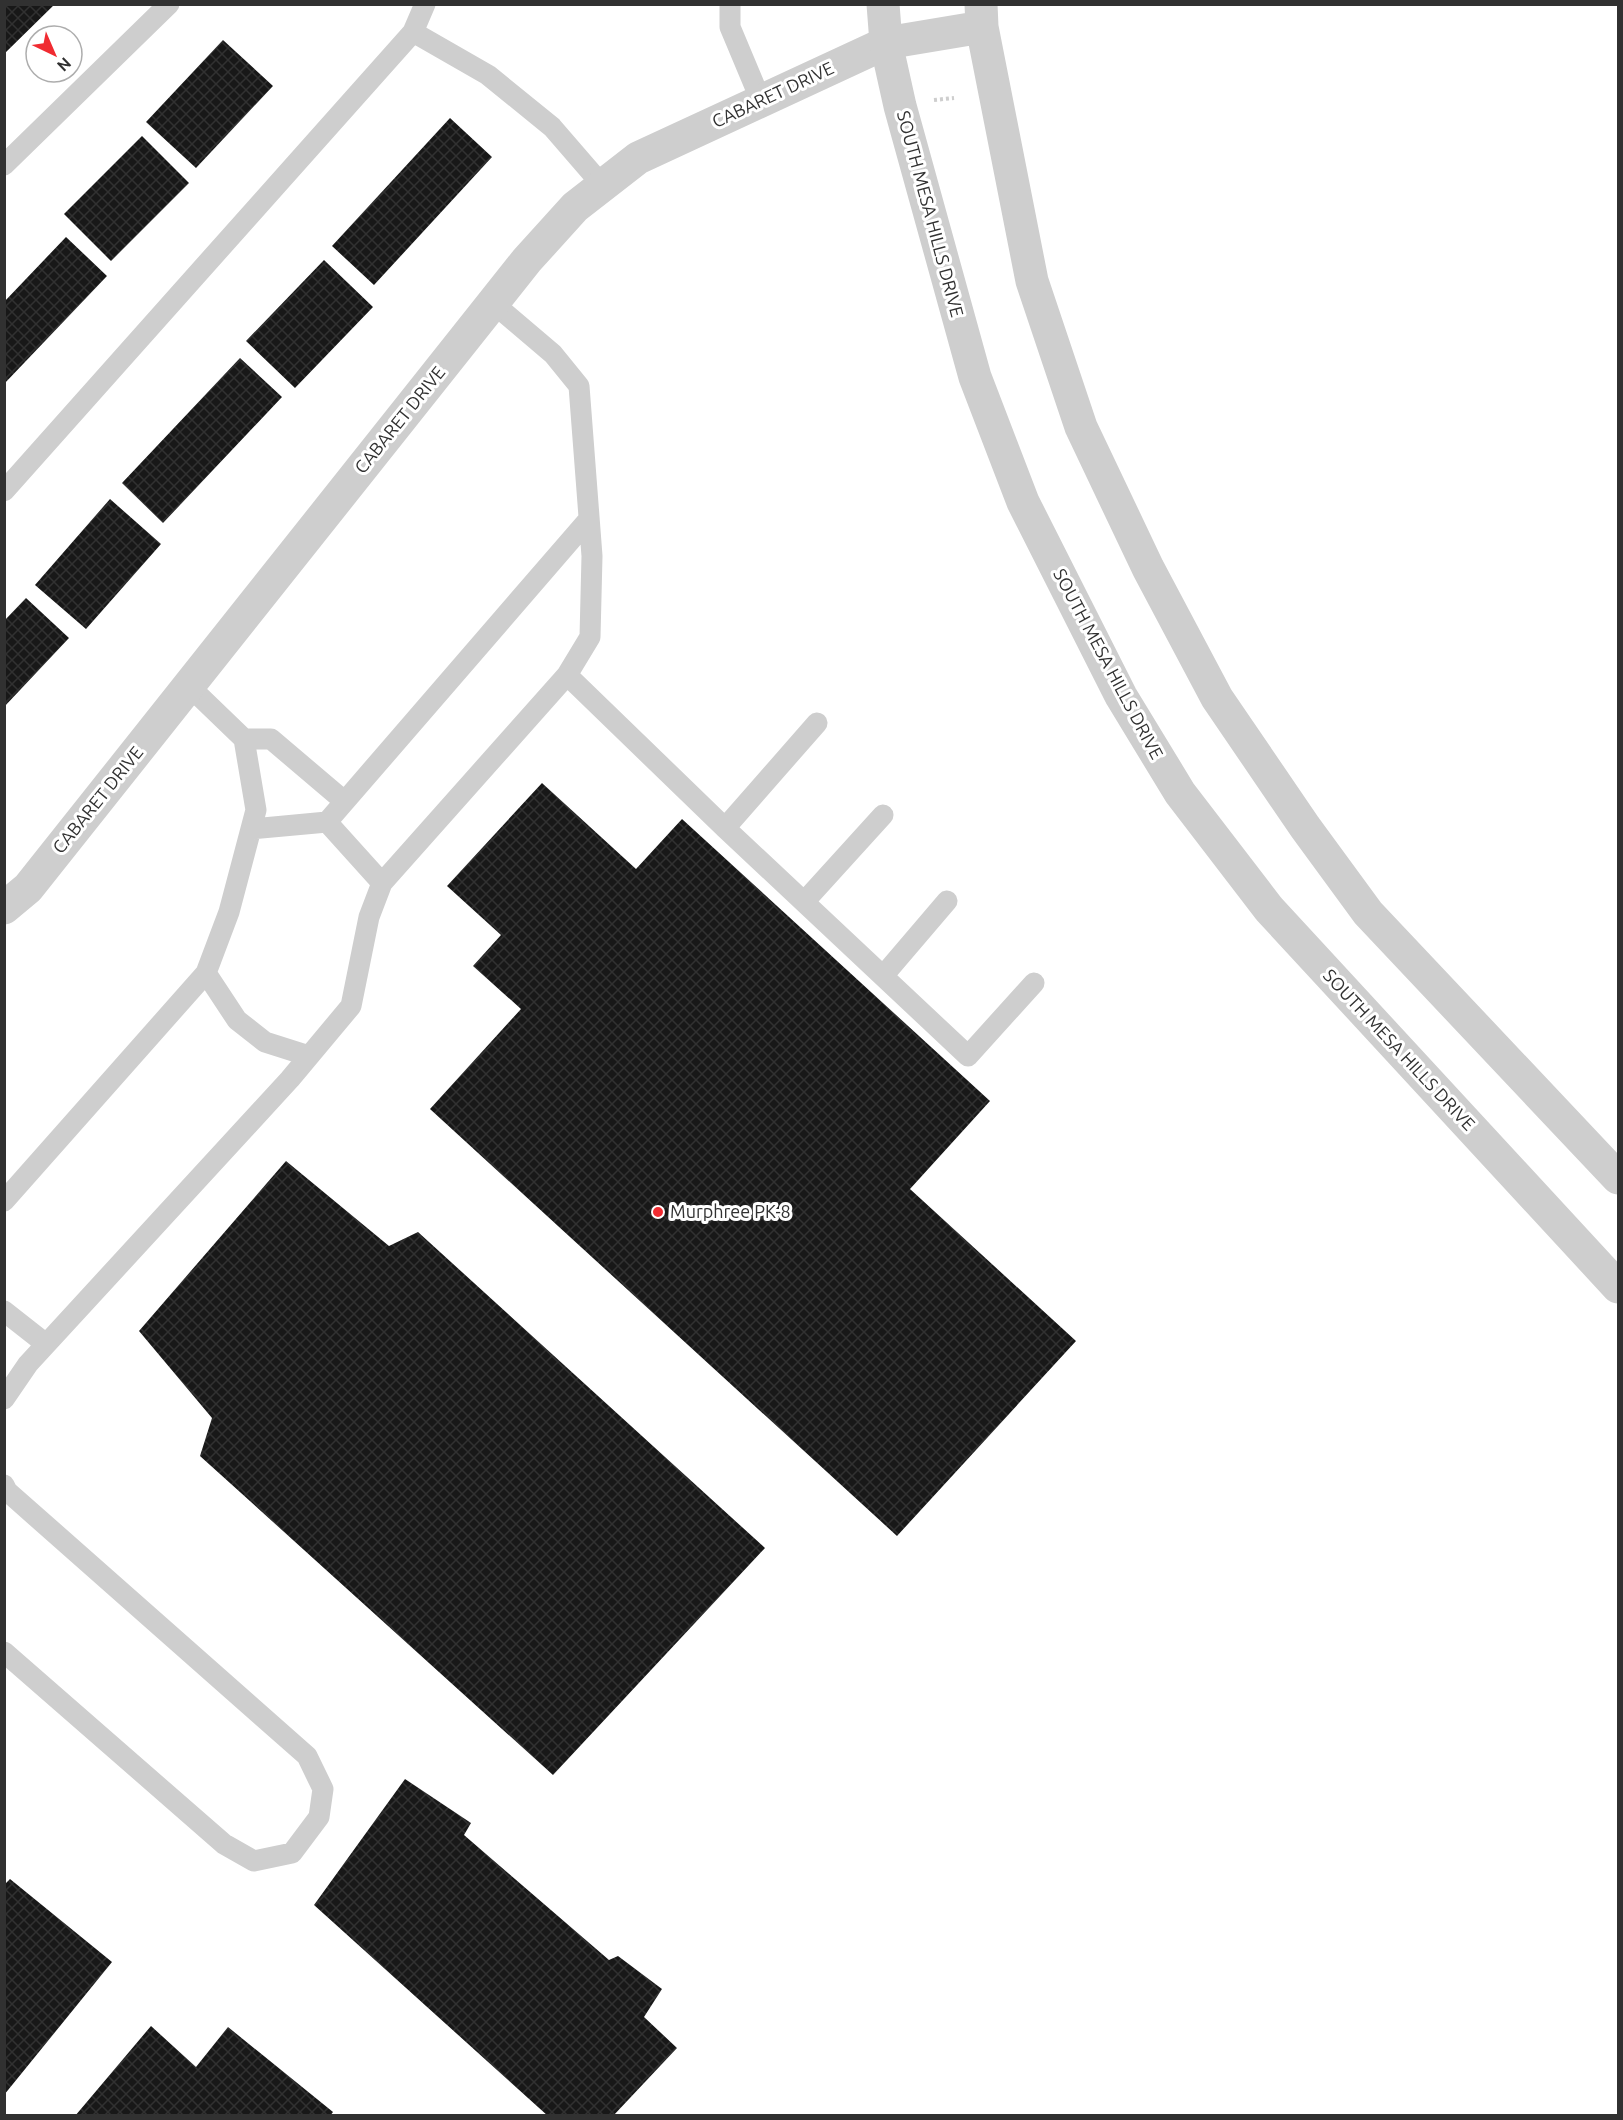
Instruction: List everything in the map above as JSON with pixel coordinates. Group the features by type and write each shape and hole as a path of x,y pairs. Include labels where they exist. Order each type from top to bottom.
{"street":[{"name":"SOUTH MESA HILLS DRIVE","path":"884,4 886,43 900,106 975,376 1023,502 1121,696 1180,793 1269,909 1618,1287"},
{"name":"CABARET DRIVE","path":"4,908 28,888 527,260 574,207 638,158 886,43 981,16"},
{"path":"981,16 1032,281 1080,427 1148,568 1217,698 1368,914 1618,1178"}],"lane":[{"path":"4,165 169,4"},
{"path":"4,491 413,32 425,4"},
{"path":"730,4 730,27 761,101"},
{"path":"413,32 488,75 552,127 603,186"},
{"path":"4,1399 28,1364 309,1056 351,1006 369,917 382,883 567,675 590,637 592,556 579,386 553,354 494,303"},
{"path":"251,829 327,822 589,519"},
{"path":"567,675 725,828 968,1056 1034,983"},
{"path":"4,1201 206,973 229,912 256,810 244,739 189,686"},
{"path":"725,828 817,723"},
{"path":"244,739 271,739 344,801"},
{"path":"804,902 883,814"},
{"path":"327,822 382,883"},
{"path":"883,976 947,902"},
{"path":"206,973 237,1020 265,1042 309,1056"},
{"path":"4,1311 46,1344"},
{"path":"4,1485 7,1491 307,1756 322,1789 319,1817 292,1853 254,1861 224,1844 4,1652"}],"path":[{"path":"934,100 954,98"}],"building":[{"path":"4,4 55,4 35,24 24,24 24,34 4,54"},
{"path":"223,40 273,86 196,168 146,122"},
{"path":"450,118 492,157 374,285 332,246"},
{"path":"142,136 189,183 111,261 64,214"},
{"path":"66,237 107,276 4,384 4,302"},
{"path":"324,260 373,307 295,388 246,341"},
{"path":"240,358 282,397 163,523 122,483"},
{"path":"110,499 161,544 86,629 35,585"},
{"path":"26,598 69,638 4,707 4,621"},
{"path":"542,783 636,869 682,819 990,1101 910,1189 1076,1341 897,1536 430,1109 521,1009 473,966 501,935 447,886"},
{"path":"286,1161 389,1246 418,1232 765,1548 553,1775 200,1456 212,1418 139,1331"},
{"path":"405,1779 471,1823 464,1835 609,1960 618,1956 662,1989 644,2017 677,2048 613,2116 548,2116 314,1905"},
{"path":"10,1879 112,1962 4,2095 4,1885"},
{"path":"151,2026 196,2067 228,2027 333,2112 330,2116 75,2116"}],"place":[{"name":"Murphree PK-8","path":"658,1212"}]}
